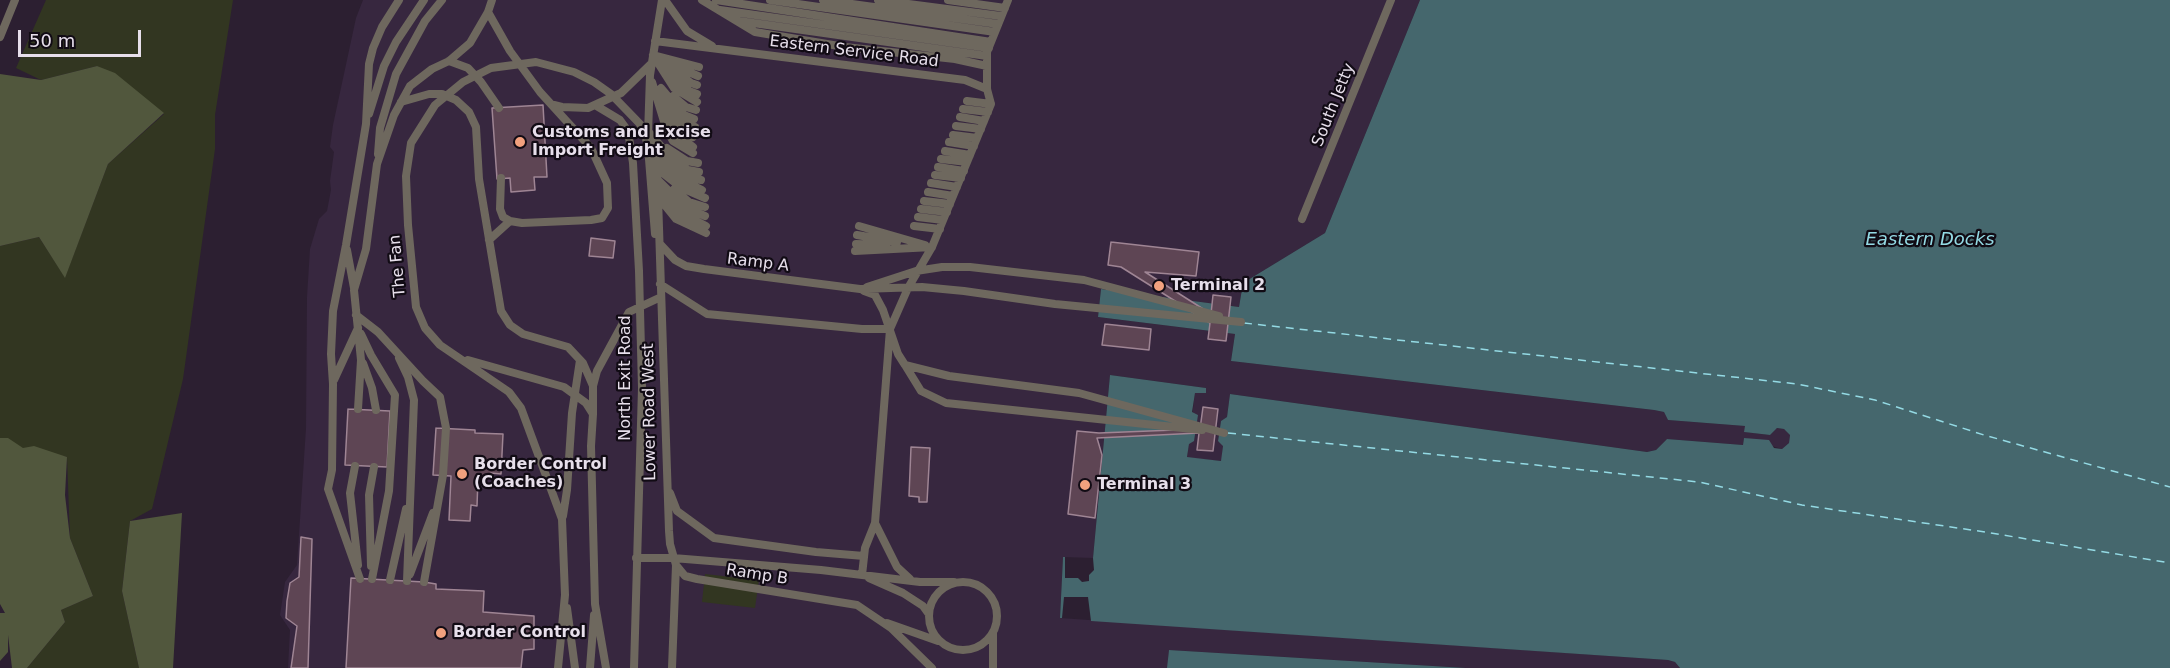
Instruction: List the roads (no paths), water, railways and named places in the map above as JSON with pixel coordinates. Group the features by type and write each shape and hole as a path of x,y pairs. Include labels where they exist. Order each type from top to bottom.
{"lane":[{"path":"0,37 15,0"},
{"path":"355,466 350,493 360,579 328,489 332,470 333,311 366,124 369,64 382,27 399,0"},
{"path":"366,124 384,66 401,34 424,0"},
{"path":"354,290 366,249 380,128 396,74 425,21 442,0"},
{"path":"377,165 401,102 410,86 432,69 449,61 470,43 488,12 492,0"},
{"name":"Lower Road West","path":"663,0 650,75 648,171 661,297 666,399 664,481 675,561"},
{"name":"Eastern Service Road","path":"663,0 687,31 716,49"},
{"path":"702,0 755,32 845,47 955,59 987,66"},
{"path":"716,0 989,49"},
{"path":"770,0 995,32"},
{"path":"823,0 1000,20"},
{"path":"878,0 1000,20"},
{"path":"862,574 864,556 875,523 890,330 916,271 932,248 992,104 987,89 989,49 1006,2 948,0"},
{"name":"South Jetty","path":"1302,219 1391,0"},
{"path":"716,9 989,49"},
{"path":"488,12 510,51 551,104 591,148 607,183 608,208 602,218 591,220 522,223 510,221 502,217 500,209 501,178"},
{"path":"734,21 989,49"},
{"name":"Eastern Service Road","path":"655,41 965,80 987,89"},
{"path":"551,104 562,108 588,108 621,93 652,59"},
{"path":"652,59 699,67"},
{"path":"652,59 697,93"},
{"path":"652,59 674,88 697,93"},
{"path":"449,61 468,68 499,108"},
{"name":"The Fan","path":"562,519 540,454 521,408 509,392 440,345 424,328 416,307 408,225 406,176 411,142 435,105 463,82 492,68 536,62 574,72 611,94 640,124 657,167 669,531 675,561"},
{"path":"650,75 686,107 697,93"},
{"path":"650,75 684,115 694,123"},
{"path":"650,75 680,128 693,137"},
{"path":"650,75 672,141 693,150"},
{"path":"401,102 429,94 442,94 456,99 469,112 476,127 479,179 501,311 510,325 523,334 568,347 580,360 593,386"},
{"path":"967,101 992,104"},
{"name":"North Exit Road","path":"594,105 620,120 628,131 633,163 642,388 634,668"},
{"path":"984,121 961,113 988,112"},
{"path":"956,126 981,129"},
{"path":"648,131 672,152 687,161 698,163"},
{"path":"648,131 672,159 700,176"},
{"path":"648,131 667,170 702,190"},
{"path":"648,131 664,174 682,188 705,198"},
{"path":"951,139 976,142"},
{"path":"943,155 969,158"},
{"path":"648,171 664,180 689,202 705,212"},
{"path":"648,171 659,188 681,213 706,229"},
{"path":"937,171 962,174"},
{"path":"931,183 957,187"},
{"path":"926,196 948,208"},
{"path":"920,213 948,208"},
{"path":"489,240 510,221"},
{"path":"914,226 940,229"},
{"path":"932,248 857,239 932,248"},
{"name":"Ramp A","path":"660,244 667,254 686,266 860,289 908,288 964,291 1055,304 1240,322 1084,280 970,267 942,267 916,271"},
{"path":"346,245 362,360 358,409"},
{"path":"860,289 916,271"},
{"path":"660,284 706,314 890,330"},
{"path":"860,289 875,295 884,310 898,354 904,365 921,391 946,403 1224,433 1079,393 949,376 904,365"},
{"path":"590,668 595,604 591,446 593,386 597,371 629,312 661,297"},
{"path":"356,315 378,332 440,397 446,428 440,494 424,582"},
{"path":"333,384 358,327"},
{"path":"358,327 371,355 395,395 389,491 372,579 369,495 374,467"},
{"path":"396,351 408,377 414,400 407,581 440,494"},
{"path":"460,358 564,387 586,404 593,414"},
{"path":"362,360 372,388 376,410"},
{"path":"575,668 565,594 562,519 567,490 572,413 580,360"},
{"path":"664,481 677,511 714,538 864,556"},
{"path":"390,580 410,490"},
{"path":"875,523 897,567 912,581"},
{"path":"636,558 862,574 912,581 977,584 987,591 997,611 997,622 993,633 993,668"},
{"path":"671,668 675,561"},
{"name":"Ramp B","path":"675,561 686,576 857,605 881,621"},
{"path":"862,574 903,593 923,606 928,613"},
{"path":"939,641 929,624 928,613 936,594 954,582"},
{"path":"558,668 565,594"},
{"path":"595,604 606,668"},
{"path":"881,621 939,641 950,648 969,650 979,647 993,633"},
{"path":"881,621 912,647 931,667"}],"water":[{"name":"Eastern Docks","path":"1420,0 2170,0 2170,668 1680,668 1675,662 1668,660 1091,621 1088,597 1064,597 1062,618 1060,618 1063,557 1065,557 1065,578 1078,578 1082,582 1089,581 1089,575 1094,570 1093,558 1110,375 1206,388 1206,393 1195,393 1192,412 1198,415 1194,441 1189,444 1187,457 1221,461 1223,446 1218,441 1221,421 1227,417 1230,394 1647,452 1656,450 1667,439 1743,445 1744,438 1769,440 1774,448 1782,449 1789,443 1790,435 1784,429 1777,428 1770,435 1744,432 1745,426 1668,420 1664,412 1654,410 1231,361 1235,334 1098,317 1101,289 1239,307 1243,283 1325,233"},
{"path":"1169,650 1466,668 1167,668"}],"place":[{"name":"Customs and Excise Import Freight","path":"520,142"},
{"name":"Terminal 2","path":"1159,286"},
{"name":"Border Control (Coaches)","path":"462,474"},
{"name":"Terminal 3","path":"1085,485"},
{"name":"Border Control","path":"441,633"}]}
